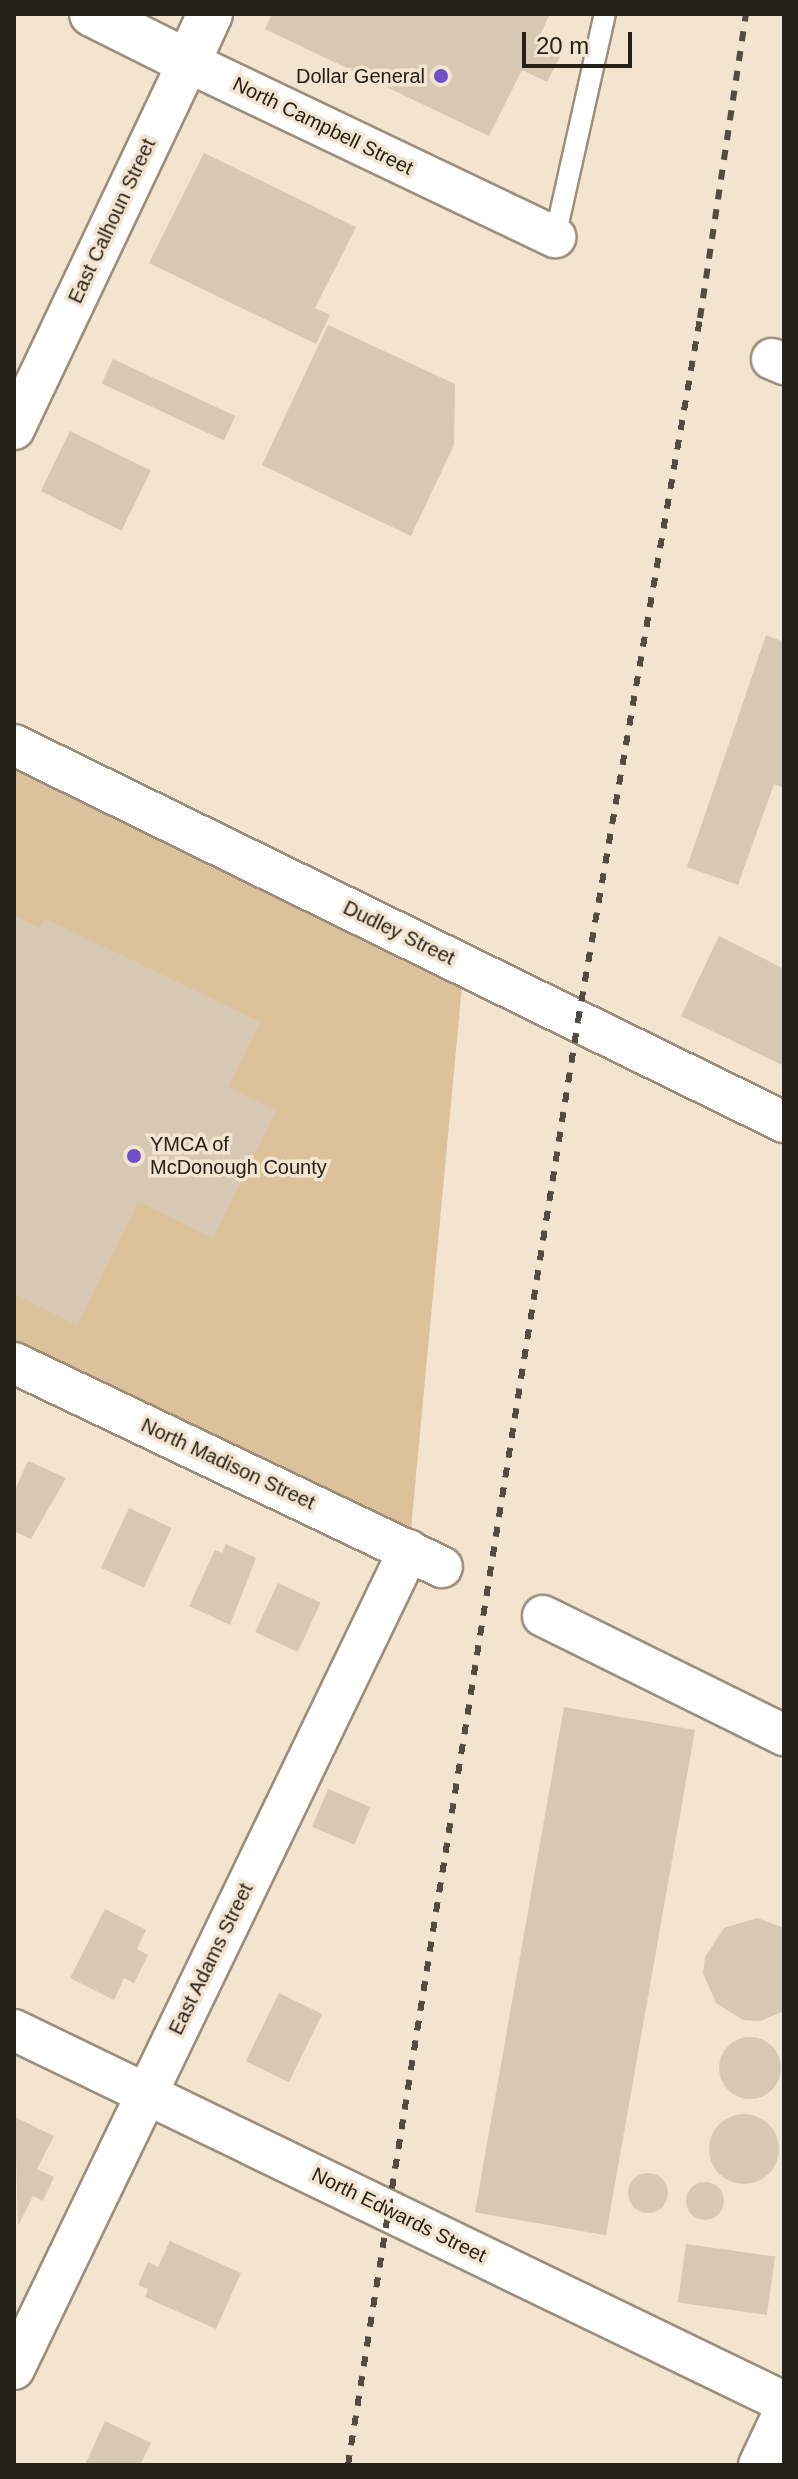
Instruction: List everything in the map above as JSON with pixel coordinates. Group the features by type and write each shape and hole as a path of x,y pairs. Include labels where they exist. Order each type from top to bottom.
{"highway":[{"name":"North Campbell Street","path":"92,14 188,62"},
{"name":"East Calhoun Street","path":"188,62 210,14"}],"street":[{"name":"North Campbell Street","path":"188,62 555,237"},
{"name":"East Calhoun Street","path":"14,429 188,62"},
{"name":"Dudley Street","path":"14,745 784,1122"},
{"name":"North Madison Street","path":"14,1363 426,1558"},
{"name":"East Adams Street","path":"14,2369 146,2094 426,1558"},
{"path":"543,1616 784,1735"},
{"name":"North Edwards Street","path":"14,2030 784,2402"},
{"path":"759,2465 784,2412"}],"lane":[{"path":"555,237 605,14"}],"shaded area":[{"path":"14,745 464,965 409,1550 14,1363"}],"building":[{"name":"Dollar General","path":"272,14 550,14 538,39 563,51 547,82 522,70 489,136 265,29"},
{"path":"204,153 356,227 315,308 330,315 316,344 149,263"},
{"path":"328,325 455,384 454,445 411,536 262,465"},
{"path":"113,359 235,416 224,441 102,383"},
{"path":"70,431 151,470 122,531 41,491"},
{"path":"766,635 784,642 784,788 774,784 738,885 687,867"},
{"name":"YMCA of McDonough County","path":"14,915 40,928 45,918 260,1022 228,1087 276,1111 213,1238 138,1202 77,1325 14,1294"},
{"path":"719,936 784,969 784,1066 681,1016"},
{"path":"28,1461 66,1478 31,1539 14,1531 14,1492"},
{"path":"129,1508 172,1528 144,1588 101,1568"},
{"path":"226,1544 256,1558 230,1625 189,1606 215,1550 222,1553"},
{"path":"278,1583 321,1603 298,1652 255,1632"},
{"path":"564,1707 695,1730 606,2235 475,2212"},
{"path":"328,1789 370,1807 354,1845 312,1827"},
{"path":"105,1909 146,1930 137,1949 148,1955 134,1983 124,1978 114,2000 70,1978"},
{"path":"757,1918 784,1928 784,2011 760,2021 743,2020 716,2003 703,1973 705,1957 724,1928"},
{"path":"279,1993 322,2014 289,2082 246,2061"},
{"path":"744,2037 756,2037 772,2046 779,2056 779,2080 772,2090 756,2099 744,2099 724,2085 719,2074 719,2062 733,2042"},
{"path":"744,2114 769,2124 779,2149 769,2174 744,2184 719,2174 709,2149 719,2124"},
{"path":"15,2117 54,2136 37,2169 54,2177 43,2201 33,2196 18,2226"},
{"path":"648,2173 662,2179 668,2193 662,2207 648,2213 634,2207 628,2193 634,2179"},
{"path":"705,2182 719,2187 724,2201 719,2215 705,2220 691,2215 686,2201 691,2187"},
{"path":"170,2241 241,2273 216,2329 145,2297 148,2289 138,2285 148,2262 158,2267"},
{"path":"686,2244 775,2257 767,2315 678,2302"},
{"path":"105,2421 151,2443 140,2465 85,2465"}],"railway":[{"path":"348,2465 578,1021 700,318 746,14"}],"place":[{"name":"Dollar General","path":"441,76"},
{"name":"YMCA of McDonough County","path":"134,1156"}]}
